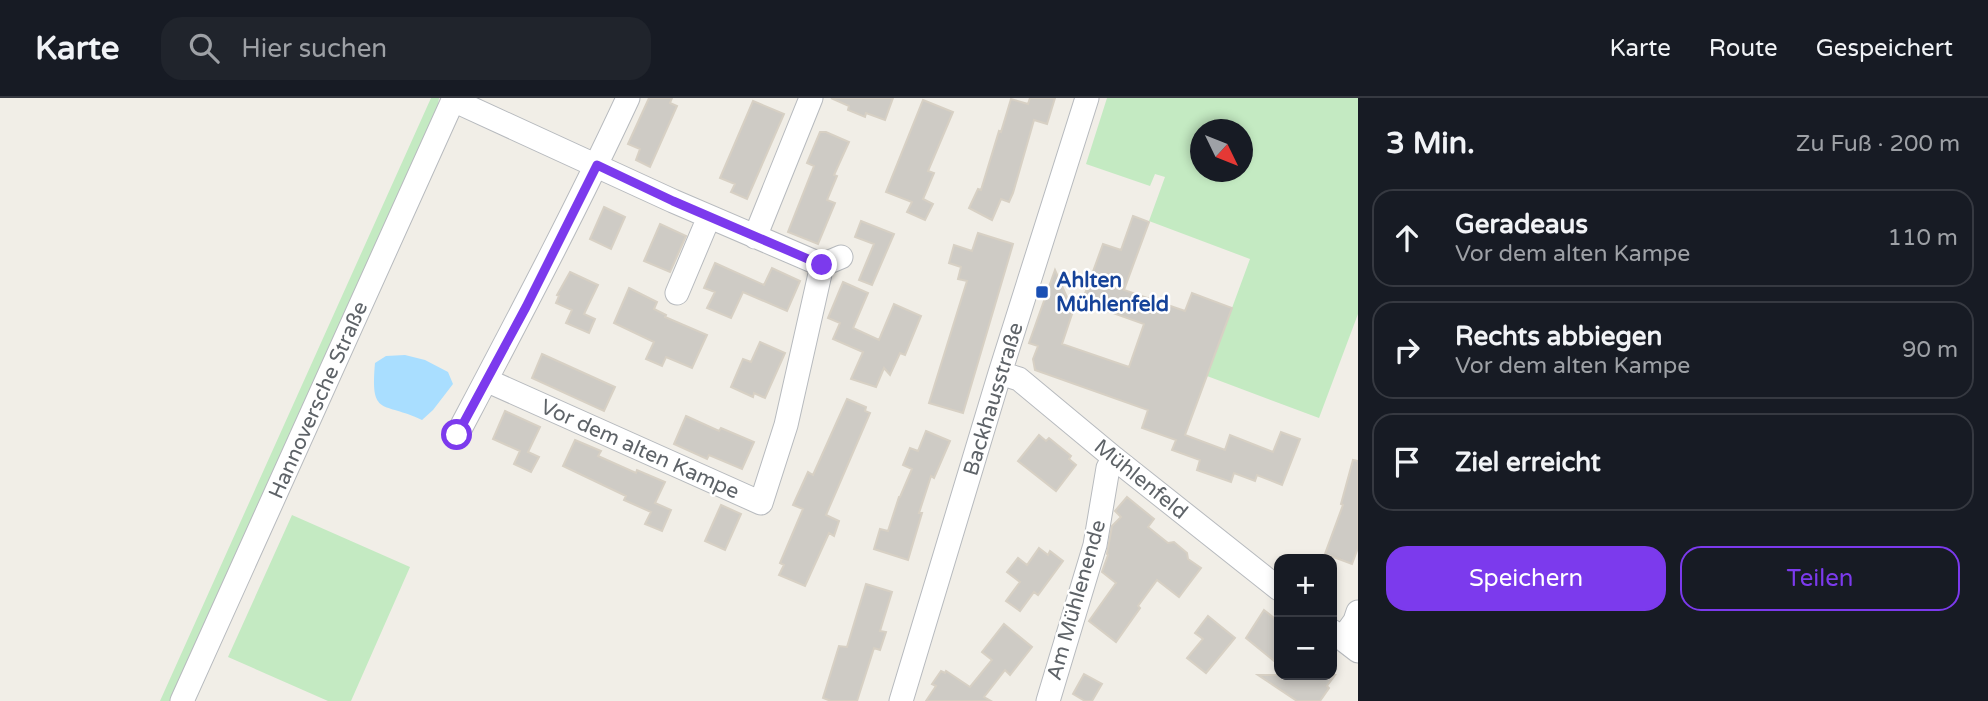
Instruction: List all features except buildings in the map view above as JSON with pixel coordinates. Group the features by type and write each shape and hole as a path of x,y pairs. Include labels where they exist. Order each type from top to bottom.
{"street":[{"path":"457,435 526,307 628,98"},
{"path":"755,237 811,98"},
{"name":"Backhausstraße","path":"901,701 1087,98"},
{"name":"Vor dem alten Kampe","path":"454,99 755,237 832,261 761,503 486,380"},
{"name":"Hannoversche Straße","path":"182,701 454,99"},
{"path":"677,293 709,217"},
{"name":"Mühlenfeld","path":"1000,373 1019,379 1274,585"},
{"name":"Am Mühlenende","path":"1048,701 1095,545 1108,468 1114,458"},
{"path":"1344,640 1358,612"}],"green space":[{"path":"431,98 439,98 437,110 172,701 160,701"},
{"path":"1107,98 1358,98 1358,314 1319,418 1207,376 1250,259 1149,221 1165,177 1155,174 1150,186 1086,164"},
{"path":"292,515 410,567 351,701 328,701 228,657"}],"water":[{"path":"405,355 425,360 448,372 453,384 422,420 382,405 377,400 375,363 386,356"}],"place":[{"name":"Ahlten Mühlenfeld","path":"1042,292"}],"route":[{"path":"457,435 526,307 597,165 822,265"}]}
